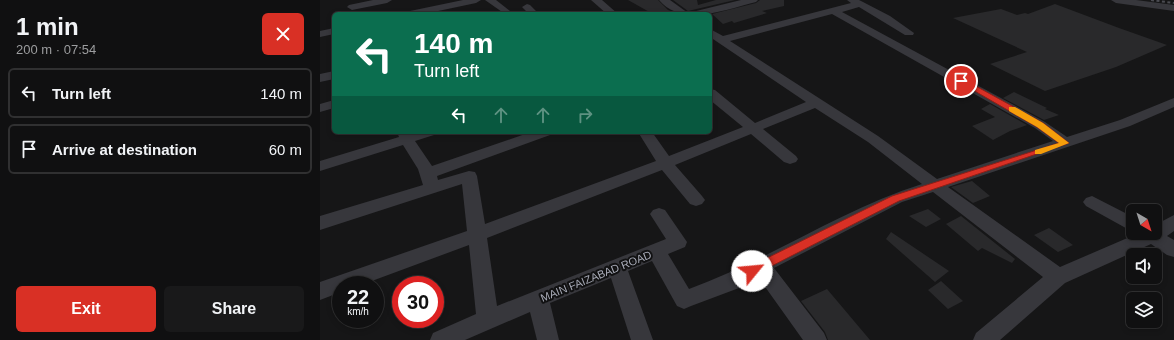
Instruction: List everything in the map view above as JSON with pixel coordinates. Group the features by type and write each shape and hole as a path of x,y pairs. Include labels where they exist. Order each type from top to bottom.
{"street":[{"path":"342,0 355,11 387,0"},
{"path":"419,12 476,0"},
{"path":"490,0 504,11"},
{"path":"596,0 611,12"},
{"path":"664,0 681,12"},
{"path":"702,12 753,0"},
{"path":"1116,0 1174,8"},
{"path":"716,36 832,10 856,2 886,18 909,33"},
{"path":"832,10 1040,125 1065,143"},
{"path":"320,34 332,31"},
{"path":"716,36 872,139 1058,277"},
{"path":"320,78 332,75"},
{"path":"712,95 790,158"},
{"name":"MAIN FAIZABAD ROAD","path":"441,340 488,319 657,251 684,300 732,282 896,198 1126,123 1174,102"},
{"path":"320,290 478,236 666,164 816,103"},
{"path":"320,108 332,105"},
{"path":"320,166 405,136 417,134"},
{"path":"320,223 430,181 540,134"},
{"path":"646,134 666,164 696,200"},
{"path":"405,136 430,181"},
{"path":"430,181 469,176 488,319"},
{"path":"1092,202 1126,221"},
{"path":"657,251 678,242 659,214"},
{"path":"1162,228 1174,222"},
{"path":"984,340 1058,277 1137,240"},
{"path":"1159,240 1174,250"},
{"path":"761,266 816,340"},
{"path":"617,267 642,340"},
{"path":"538,300 548,340"}],"building":[{"path":"628,0 658,0 668,10 673,12 649,12"},
{"path":"673,0 697,0 698,5 716,0 735,0 688,11"},
{"path":"760,0 784,0 784,6 762,11 767,13 734,23 732,21 723,24 712,14 756,3"},
{"path":"1055,4 1167,45 1116,67 1045,91 990,64 1027,52 953,18 1001,9 1017,15 1025,13 1028,14"},
{"path":"1014,92 1059,115 1044,120 1003,98"},
{"path":"990,104 1027,125 1010,131 993,140 972,126 995,117 981,109"},
{"path":"972,181 990,196 973,203 951,187"},
{"path":"928,209 941,219 926,227 909,216"},
{"path":"961,216 1015,259 1012,263 982,248 978,251 946,224"},
{"path":"1049,228 1073,245 1058,252 1034,235"},
{"path":"891,232 949,271 935,282 886,239"},
{"path":"941,281 963,301 948,309 928,290"},
{"path":"827,289 870,340 828,340 825,332 801,301"}],"railway":[{"path":"1151,0 1174,3"}],"slow traffic":[{"path":"1012,109 1040,125 1065,143 1038,152"}],"route":[{"path":"752,271 800,245 896,198 1065,143 1040,125 961,81"}]}
